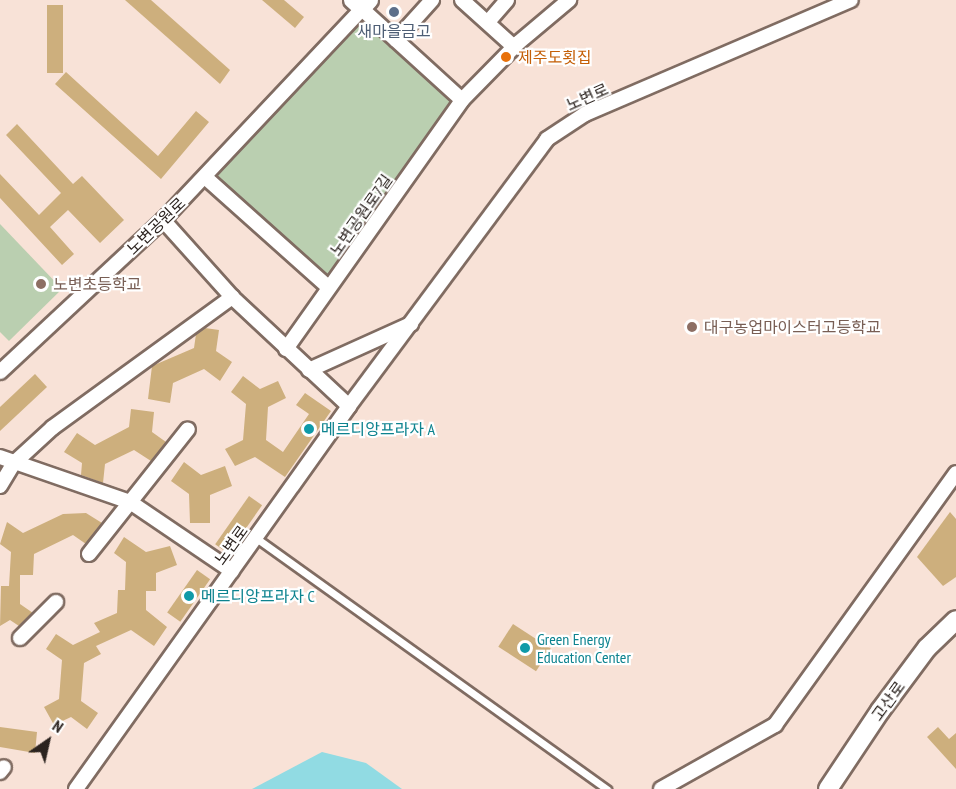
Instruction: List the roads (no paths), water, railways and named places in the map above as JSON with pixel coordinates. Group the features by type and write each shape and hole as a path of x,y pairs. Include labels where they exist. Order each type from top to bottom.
{"main road":[{"name":"고산로","path":"828,789 920,657 956,620"}],"street":[{"path":"396,40 432,0"},
{"path":"462,0 514,47"},
{"path":"488,22 507,0"},
{"name":"노변공원로7길","path":"286,349 462,100 514,47 569,0"},
{"name":"노변로","path":"76,789 349,406 560,128 851,0"},
{"name":"노변공원로","path":"1,371 163,220 205,177 361,3 396,40 462,100"},
{"path":"205,177 329,288"},
{"path":"163,220 232,297 349,406"},
{"path":"0,486 15,463 52,428 232,297"},
{"name":"노변로","path":"309,370 415,322"},
{"path":"89,554 188,429"},
{"path":"0,457 130,502 232,572"},
{"path":"661,789 775,725 956,473"},
{"path":"20,638 56,602"}],"lane":[{"path":"256,538 606,789"}],"water":[{"path":"322,752 366,763 402,789 252,789"}],"place":[{"name":"새마을금고","path":"394,12"},
{"name":"제주도횟집","path":"506,57"},
{"name":"노변초등학교","path":"41,284"},
{"name":"대구농업마이스터고등학교","path":"692,327"},
{"name":"메르디앙프라자 A","path":"309,429"},
{"name":"메르디앙프라자 C","path":"189,596"},
{"name":"Green Energy Education Center","path":"525,648"}]}
